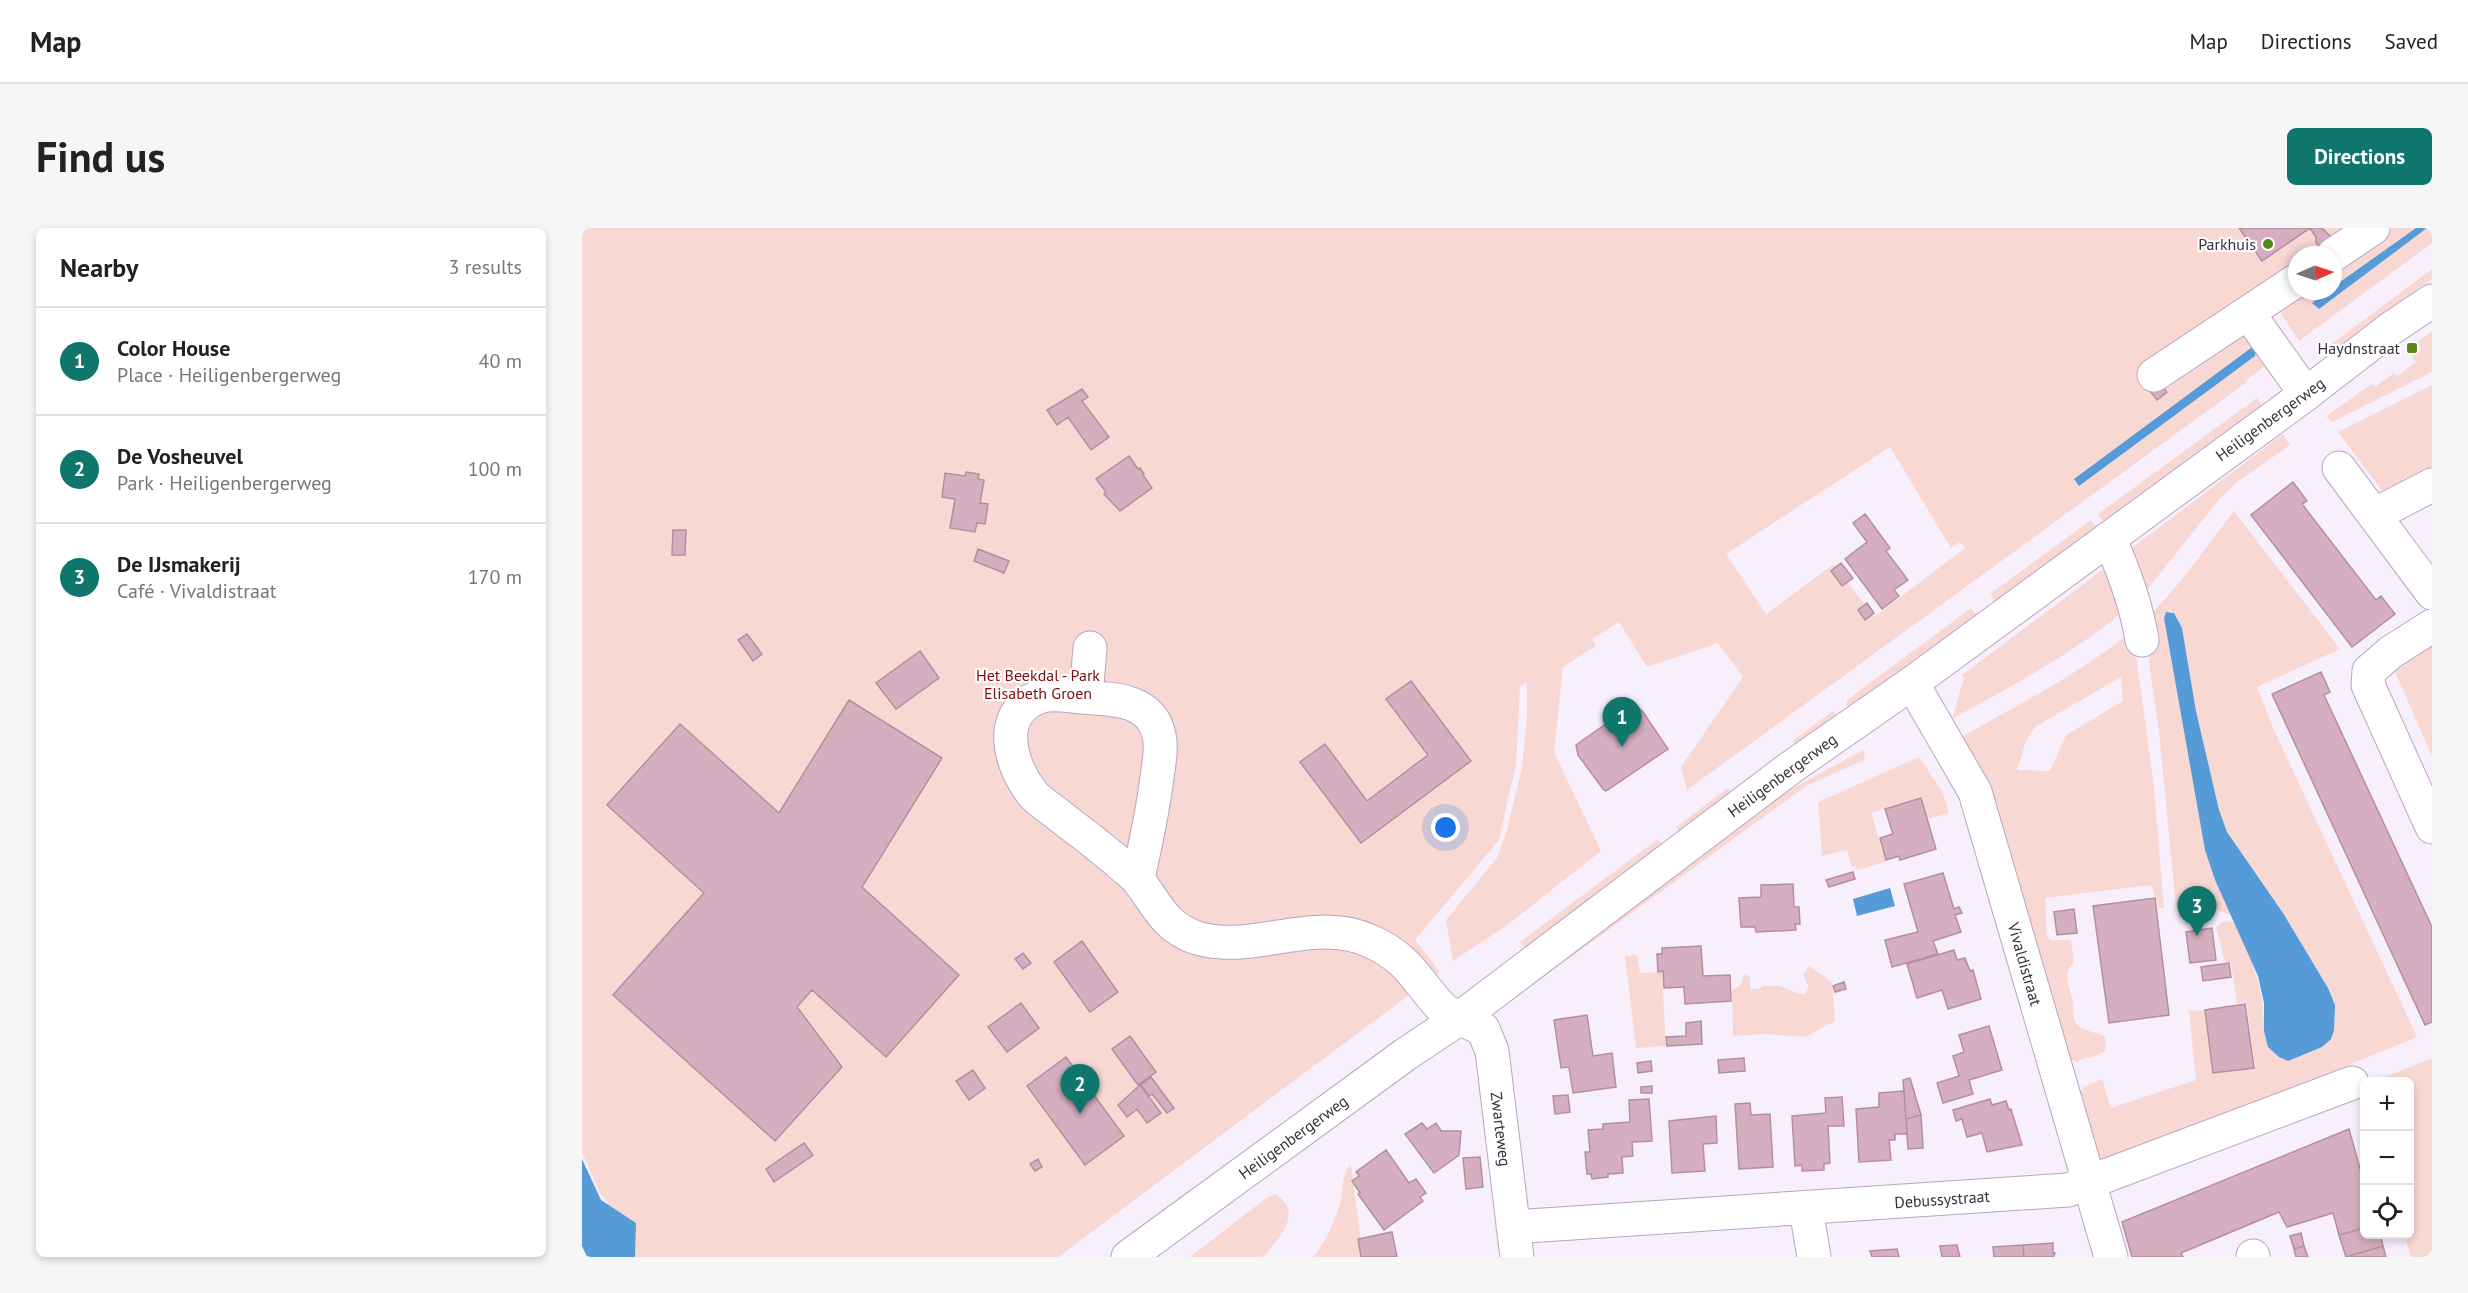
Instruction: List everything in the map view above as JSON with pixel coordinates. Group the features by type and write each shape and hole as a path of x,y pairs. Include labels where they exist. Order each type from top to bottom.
{"street":[{"path":"2342,249 2373,228"},
{"path":"2154,375 2288,286"},
{"name":"Heiligenbergerweg","path":"1128,1257 1406,1054 1460,1018 1790,768 1912,683 2306,394 2390,329 2432,302"},
{"path":"2248,313 2306,394"},
{"path":"2339,468 2432,593"},
{"path":"2374,515 2432,485"},
{"path":"2109,538 2136,606 2142,640"},
{"path":"2432,626 2391,652 2370,670 2368,685 2432,827"},
{"path":"1086,697 1090,648"},
{"name":"Vivaldistraat","path":"1912,683 1975,792 2111,1257"},
{"path":"1138,879 1153,813 1160,755 1159,733 1149,714 1128,702 1052,695 1037,698 1017,714 1012,726 1011,755 1034,796 1138,879 1156,908 1178,929 1197,938 1237,942 1322,932 1367,939 1396,955 1414,971 1443,1010 1460,1018"},
{"name":"Zwarteweg","path":"1460,1018 1483,1029 1491,1051 1515,1242"},
{"name":"Debussystraat","path":"1515,1242 1806,1209 2068,1190 2352,1083"},
{"path":"1806,1209 1814,1257"}],"green space":[{"name":"Het Beekdal - Park Elisabeth Groen","path":"582,228 2432,228 2432,243 2299,341 2279,307 2262,318 2273,360 2246,380 2247,382 1687,790 1681,767 1743,677 1718,643 1647,667 1619,622 1592,639 1596,646 1563,667 1554,752 1601,851 1506,926 1453,961 1446,920 1497,858 1506,833 1522,768 1527,714 1527,682 1520,686 1516,764 1499,840 1415,940 1440,972 1058,1257 633,1257 605,1198 600,1194 582,1152","holes":["1890,447 1951,548 1960,542 1965,548 1874,617 1834,564 1766,614 1726,554"]},
{"path":"2432,269 2432,279 2333,351 2326,348"},
{"path":"2432,331 2432,372 2332,422 2326,416 2372,384 2375,387 2394,373 2397,376 2416,362 2412,356 2421,350 2416,343"},
{"path":"2432,385 2432,473 2383,492 2338,432"},
{"path":"2257,398 2262,405 2103,522 2098,514"},
{"path":"2283,434 2290,445 2237,482 2221,497 2146,591 2128,551"},
{"path":"2234,511 2340,649 2257,687 2274,730 2417,1037 2117,1160 2103,1161 2098,1159 2077,1095 2084,1087 2102,1079 2111,1108 2196,1080 2189,1011 2205,1010 2213,1073 2255,1066 2246,1002 2237,1003 2231,963 2225,962 2216,928 2222,922 2234,921 2251,961 2262,1000 2264,1031 2322,1047 2330,1039 2334,1030 2335,1005 2328,988 2283,913 2227,832 2219,810 2196,711 2182,628 2173,612 2165,613 2164,618 2205,850 2215,880 2231,915 2209,907 2176,907 2159,732 2145,634 2134,640 2154,787 2164,908 2159,908 2151,885 2045,898 2047,937 2051,940 2071,940 2074,963 2067,977 2075,1021 2082,1028 2106,1037 2105,1051 2098,1055 2077,1062 2066,1057 1960,738 2079,670 2123,638 2169,595","holes":["2121,677 2123,701 2066,735 2050,771 2017,770 2026,741 2035,727"]},
{"path":"2091,520 2096,527 1995,601 1990,594"},
{"path":"2109,565 2130,606 2066,653 1952,719 1964,678 1962,675"},
{"path":"1971,608 1976,615 1850,709 1846,704 1847,700"},
{"path":"2432,638 2432,756 2395,672 2398,664"},
{"path":"1833,711 1838,717 1797,747 1792,741"},
{"path":"1863,750 1864,760 1806,786 1497,1011 1493,1007 1775,798"},
{"path":"1919,757 1942,791 1949,813 1928,819 1921,797 1871,813 1886,862 1857,870 1855,866 1852,867 1847,850 1822,856 1818,802"},
{"path":"1728,788 1734,795 1681,833 1676,827"},
{"path":"1658,839 1664,847 1525,949 1520,942"},
{"path":"1637,955 1640,973 1662,972 1666,1046 1636,1048 1625,956"},
{"path":"1809,966 1832,982 1835,1021 1805,1037 1765,1034 1733,1036 1732,991 1741,984 1745,973 1750,978 1750,989 1780,986 1799,994 1805,994 1809,987 1803,975"},
{"path":"2432,1058 2432,1257 2411,1257 2405,1239 2414,1239 2414,1077 2385,1077"},
{"path":"1351,1164 1363,1257 1313,1257 1333,1223 1341,1200 1344,1176"},
{"path":"1275,1194 1284,1201 1289,1216 1278,1239 1262,1257 1190,1257 1265,1199"}],"water":[{"path":"2416,228 2427,228 2342,292 2342,281"},
{"path":"2316,300 2331,300 2319,309 2312,303"},
{"path":"2251,348 2256,351 2255,356 2079,486 2074,479"},
{"path":"2166,612 2174,613 2182,628 2196,711 2219,810 2227,832 2283,913 2328,988 2335,1005 2334,1030 2331,1039 2322,1047 2288,1061 2279,1057 2268,1047 2264,1031 2264,1003 2258,976 2215,880 2205,850 2164,618"},
{"path":"1890,888 1895,906 1857,916 1853,899"},
{"path":"582,1159 601,1200 636,1223 635,1257 587,1257 582,1246"}],"building":[{"name":"Parkhuis","path":"2239,228 2310,228 2262,261"},
{"path":"2310,228 2322,228 2332,238 2320,246 2316,243 2316,237"},
{"path":"2161,384 2167,392 2157,400 2150,391"},
{"path":"1082,389 1088,397 1082,401 1109,437 1091,450 1068,417 1057,425 1047,410"},
{"path":"1129,456 1138,469 1140,468 1152,488 1120,511 1104,494 1106,492 1096,479"},
{"path":"966,472 979,474 978,479 984,480 980,503 988,504 985,524 977,523 975,532 950,528 955,499 942,497 945,473 965,476"},
{"path":"2293,482 2307,501 2302,504 2376,600 2381,596 2395,614 2352,647 2251,515"},
{"path":"1865,514 1890,548 1886,551 1908,580 1894,590 1899,596 1882,609 1845,559 1867,542 1853,523"},
{"path":"673,530 686,530 685,555 672,555"},
{"path":"978,549 1009,561 1004,573 974,561"},
{"path":"1841,563 1853,578 1842,586 1831,571"},
{"path":"1867,603 1874,613 1865,620 1858,610"},
{"path":"747,634 762,654 753,661 738,640"},
{"path":"920,651 939,678 896,709 876,683"},
{"path":"2321,672 2330,692 2324,695 2432,927 2432,1022 2425,1025 2272,694"},
{"path":"1411,681 1471,761 1361,843 1300,762 1325,744 1367,801 1428,755 1386,699"},
{"path":"849,700 942,758 862,887 959,975 886,1057 812,990 797,1007 842,1067 775,1141 613,995 704,893 607,805 680,724 779,813"},
{"path":"1634,704 1643,712 1668,749 1606,791 1578,755 1576,745"},
{"path":"1921,798 1936,849 1900,860 1899,856 1886,860 1880,838 1893,834 1885,809"},
{"path":"1853,872 1855,879 1829,887 1826,880"},
{"path":"1943,873 1954,909 1959,907 1962,913 1955,915 1961,932 1933,941 1938,954 1892,967 1885,940 1918,932 1904,884"},
{"path":"1793,884 1794,907 1799,907 1800,924 1795,924 1796,930 1756,932 1755,927 1741,927 1739,898 1761,897 1761,885"},
{"path":"2155,898 2169,1015 2109,1023 2093,906"},
{"path":"2074,909 2077,933 2057,935 2054,912"},
{"path":"2212,928 2216,960 2190,963 2186,932"},
{"path":"1082,941 1118,992 1090,1012 1054,962"},
{"path":"1701,946 1703,976 1730,975 1731,1001 1685,1004 1684,987 1664,988 1663,971 1658,972 1657,954 1662,954 1662,948"},
{"path":"1954,950 1957,960 1965,958 1970,971 1973,970 1981,999 1948,1009 1942,990 1917,998 1907,964"},
{"path":"1023,953 1031,963 1023,969 1015,959"},
{"path":"2229,963 2231,977 2203,981 2201,967"},
{"path":"1844,982 1846,989 1835,992 1833,986"},
{"path":"1021,1003 1039,1028 1007,1052 988,1027"},
{"path":"2245,1004 2254,1068 2213,1073 2205,1010"},
{"path":"1587,1015 1593,1056 1612,1053 1616,1087 1573,1093 1569,1067 1561,1068 1554,1020"},
{"path":"1701,1021 1702,1044 1667,1046 1666,1037 1686,1036 1686,1023"},
{"path":"1989,1026 2002,1070 1969,1080 1973,1094 1943,1103 1937,1083 1959,1076 1953,1056 1964,1052 1959,1035"},
{"path":"1130,1036 1156,1072 1138,1085 1112,1049"},
{"path":"1066,1057 1124,1136 1085,1165 1027,1086"},
{"path":"1744,1058 1745,1071 1719,1073 1718,1060"},
{"path":"1651,1061 1652,1071 1638,1073 1637,1063"},
{"path":"973,1070 985,1088 969,1100 956,1081"},
{"path":"1151,1077 1174,1108 1167,1113 1152,1094 1149,1096 1141,1085"},
{"path":"1910,1078 1921,1115 1906,1119 1903,1080"},
{"path":"1140,1085 1161,1113 1147,1123 1137,1109 1127,1117 1118,1105"},
{"path":"1652,1086 1652,1093 1641,1093 1641,1087"},
{"path":"1904,1091 1907,1134 1895,1134 1895,1140 1889,1140 1891,1160 1859,1162 1856,1109 1879,1107 1879,1093"},
{"path":"1568,1095 1570,1112 1555,1114 1553,1096"},
{"path":"1842,1097 1844,1126 1828,1126 1830,1163 1824,1164 1824,1170 1802,1171 1802,1165 1795,1166 1792,1116 1826,1113 1825,1098"},
{"path":"1649,1099 1652,1141 1632,1142 1633,1156 1622,1157 1623,1173 1608,1174 1608,1177 1592,1179 1591,1174 1587,1174 1585,1152 1590,1152 1588,1130 1603,1129 1603,1124 1630,1122 1629,1100"},
{"path":"1990,1099 1992,1105 2006,1101 2009,1110 2011,1109 2022,1145 1987,1152 1982,1133 1967,1137 1962,1119 1956,1121 1953,1110"},
{"path":"1750,1103 1751,1115 1770,1114 1773,1167 1739,1169 1735,1104"},
{"path":"1921,1115 1923,1148 1908,1149 1906,1119"},
{"path":"1716,1116 1717,1143 1703,1144 1705,1171 1672,1173 1669,1121"},
{"path":"1422,1123 1427,1129 1436,1123 1441,1131 1461,1131 1459,1155 1434,1173 1405,1134"},
{"path":"2349,1129 2360,1169 2360,1229 2339,1235 2333,1213 2287,1227 2279,1212 2181,1253 2183,1257 2132,1257 2122,1222"},
{"path":"804,1143 813,1155 774,1182 766,1169"},
{"path":"1386,1150 1409,1183 1416,1179 1426,1193 1420,1197 1423,1201 1384,1230 1358,1194 1360,1193 1352,1181 1359,1176 1356,1172"},
{"path":"1480,1157 1483,1187 1466,1189 1463,1158"},
{"path":"1038,1159 1042,1167 1035,1171 1030,1164"},
{"path":"2360,1229 2360,1239 2381,1239 2383,1246 2346,1257 2339,1235"},
{"path":"1392,1232 1397,1257 1361,1257 1358,1239"},
{"path":"2301,1233 2304,1246 2294,1249 2290,1236"},
{"path":"2053,1243 2053,1253 2055,1253 2053,1257 2024,1257 2023,1245"},
{"path":"1957,1245 1960,1257 1942,1257 1940,1246"},
{"path":"2023,1245 2024,1257 1994,1257 1993,1247"},
{"path":"2304,1246 2308,1257 2296,1257 2294,1249"},
{"path":"2383,1246 2386,1257 2346,1257"},
{"path":"1897,1249 1899,1257 1872,1257 1870,1251"}],"place":[{"name":"Parkhuis","path":"2268,244"},
{"name":"Haydnstraat","path":"2412,348"},
{"name":"Color House","path":"1622,747"},
{"name":"De IJsmakerij","path":"2197,936"},
{"name":"De Vosheuvel","path":"1080,1114"}]}
